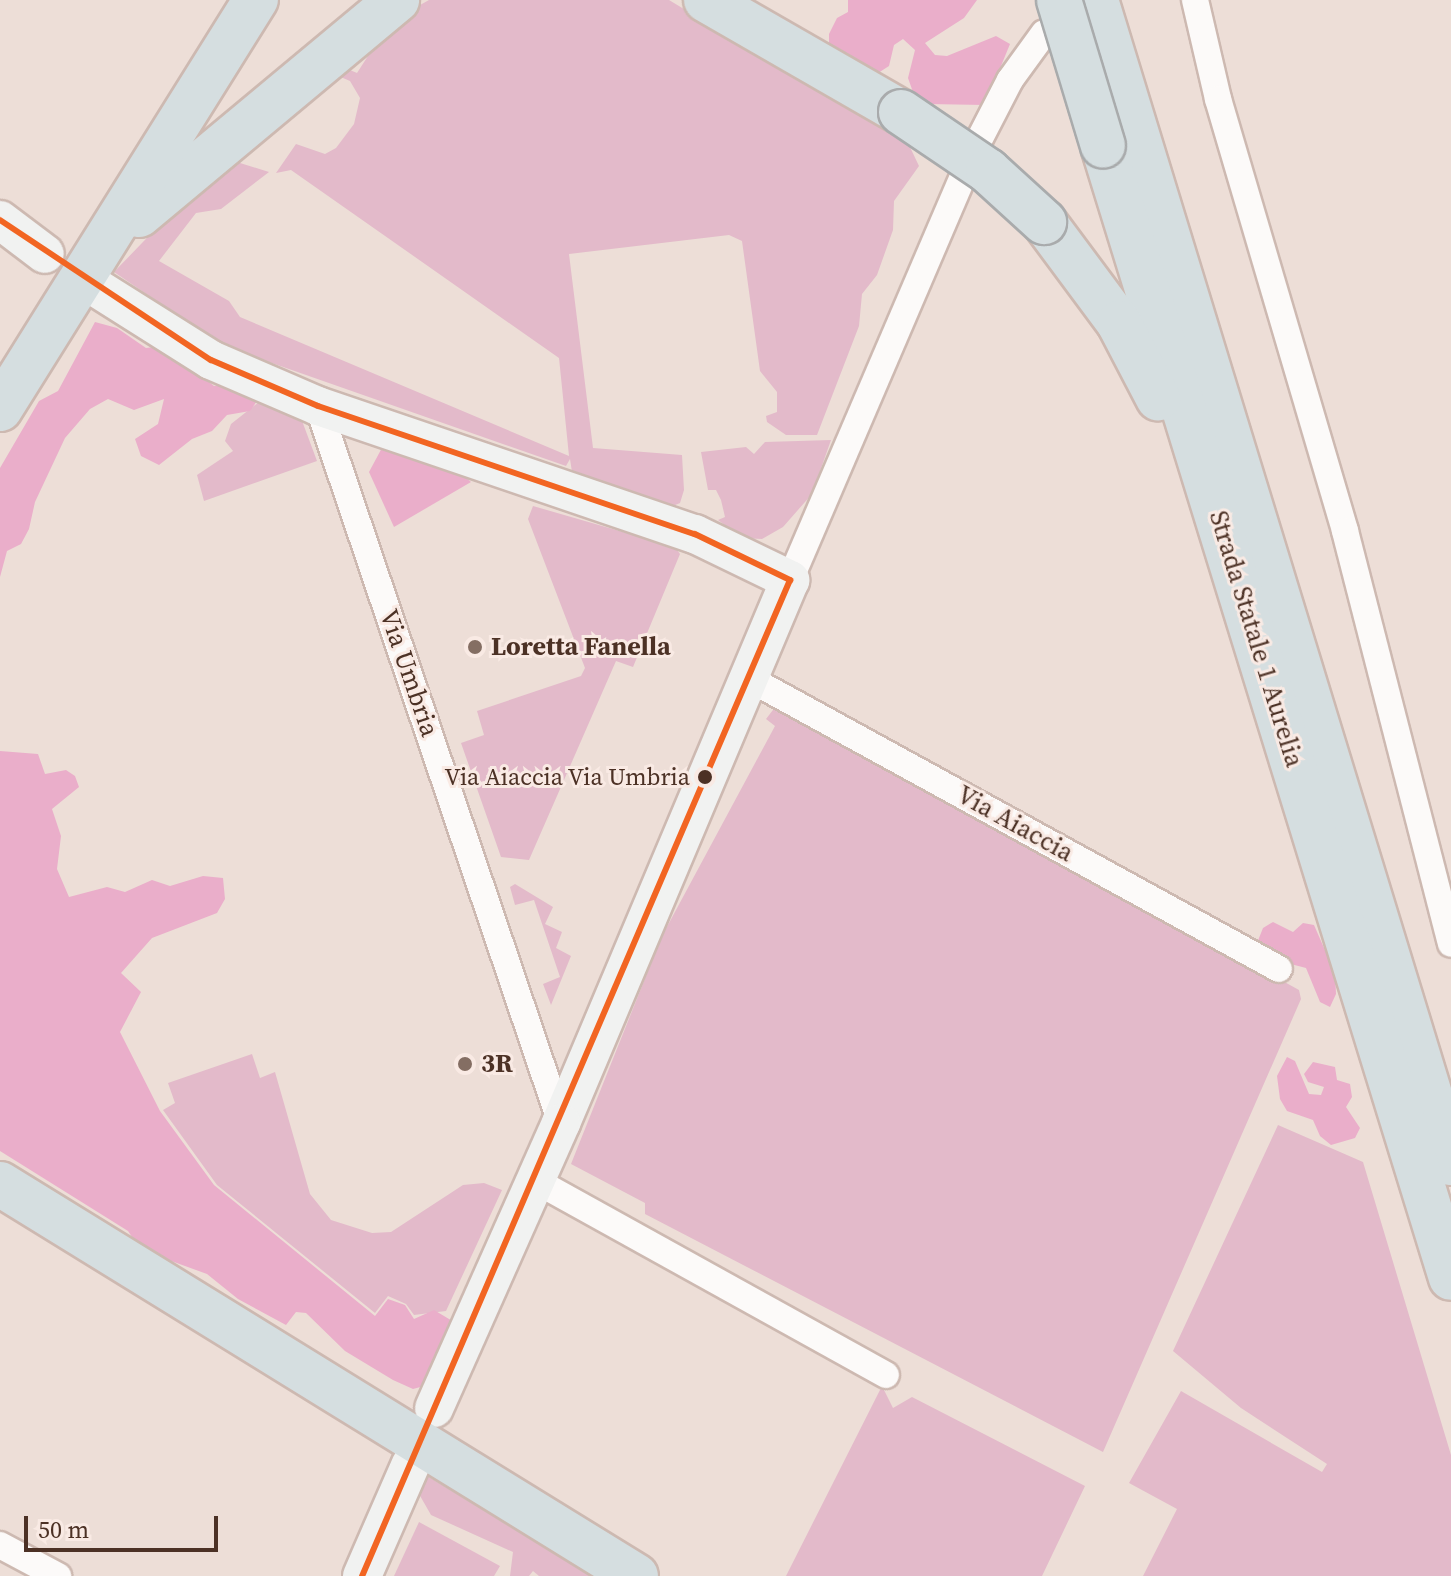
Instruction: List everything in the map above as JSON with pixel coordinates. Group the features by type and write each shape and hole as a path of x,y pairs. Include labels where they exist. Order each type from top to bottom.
{"highway":[{"path":"0,376 221,0"},
{"path":"88,290 256,0"},
{"path":"0,409 148,207 397,0"},
{"path":"706,0 901,112 988,171 1044,222 1132,345 1219,522"},
{"name":"Strada Statale 1 Aurelia","path":"1096,0 1451,1163"},
{"name":"Strada Statale 1 Aurelia","path":"1051,16 1103,146 1451,1278"},
{"path":"0,1184 636,1576"},
{"path":"0,1197 65,1224"}],"street":[{"path":"1195,0 1218,99 1345,531 1451,944"},
{"path":"977,144 1010,80 1051,16"},
{"path":"434,1408 561,1123 964,174"},
{"path":"0,220 45,254"},
{"path":"88,290 211,360 318,406 695,534 790,580"},
{"name":"Via Umbria","path":"318,406 561,1123"},
{"name":"Via Aiaccia","path":"750,679 1279,969"},
{"path":"536,1181 886,1375"},
{"path":"362,1576 411,1464"},
{"path":"0,1545 58,1576"}],"shaded area":[{"path":"429,0 669,0 909,145 919,166 894,201 893,230 877,275 862,294 859,326 817,435 786,435 767,422 766,416 777,412 777,392 760,371 742,241 729,235 569,254 593,448 682,455 684,490 680,503 668,508 572,472 570,459 566,466 223,346 114,272 224,158 269,172 221,209 196,213 159,261 229,301 240,317 569,456 559,358 291,170 276,173 296,144 325,154 336,148 354,124 360,98 350,81 329,72 338,65 357,73 377,42 404,14"},
{"path":"848,0 977,0 964,18 925,43 935,55 947,56 996,36 1010,44 985,105 927,104 914,95 908,78 915,50 903,39 894,45 889,66 875,75 829,52 829,34 837,18 848,12"},
{"path":"95,322 117,328 146,348 163,346 214,386 235,383 258,396 257,401 250,411 227,415 212,431 192,439 159,465 141,456 135,439 158,424 164,399 134,410 108,399 90,409 65,438 35,502 29,529 21,544 7,551 0,577 0,468 39,401 58,391"},
{"path":"264,398 298,410 317,461 204,501 197,475 233,451 225,441 231,424"},
{"path":"831,440 812,494 783,527 762,539 742,538 718,520 725,517 721,500 716,490 708,490 701,452 746,447 754,454 765,442"},
{"path":"383,446 458,471 471,482 394,527 369,472"},
{"path":"533,506 675,547 680,554 633,667 616,661 529,860 501,857 461,743 484,735 477,711 581,676 585,668 528,519"},
{"path":"776,706 795,711 1299,990 1301,999 1103,1452 645,1214 645,1203 571,1164 662,936 775,726 766,719"},
{"path":"0,751 38,754 45,774 66,770 75,776 79,787 52,809 61,836 57,869 69,897 107,887 125,892 152,880 170,886 203,876 223,878 225,899 217,913 152,938 121,973 141,992 120,1032 160,1111 214,1185 375,1316 388,1299 405,1305 414,1319 434,1310 454,1322 435,1383 413,1389 393,1380 345,1351 306,1313 296,1312 286,1325 238,1299 207,1274 141,1250 128,1231 0,1151"},
{"path":"515,884 553,907 545,924 562,932 556,948 571,956 551,1005 543,984 560,977 534,900 515,905 510,887"},
{"path":"1273,922 1293,932 1303,923 1314,925 1335,973 1336,994 1330,1007 1320,1002 1306,968 1283,962 1257,943 1263,928"},
{"path":"252,1054 260,1078 275,1072 310,1194 331,1220 372,1233 391,1232 463,1185 484,1183 502,1190 446,1311 414,1315 406,1304 388,1296 375,1313 217,1185 163,1110 175,1103 168,1083"},
{"path":"1287,1057 1295,1061 1309,1094 1321,1095 1324,1087 1308,1082 1304,1074 1313,1062 1335,1067 1337,1080 1350,1084 1352,1097 1346,1107 1360,1128 1355,1138 1331,1145 1320,1136 1313,1120 1287,1111 1280,1099 1277,1076"},
{"path":"1278,1125 1363,1162 1451,1455 1451,1576 1143,1576 1177,1509 1129,1483 1181,1391 1322,1472 1327,1464 1241,1408 1173,1351"},
{"path":"882,1386 893,1408 912,1397 1085,1486 1042,1576 786,1576"},
{"path":"422,1475 595,1576 539,1576 533,1571 529,1576 510,1576 513,1552 431,1515 415,1487"},
{"path":"419,1522 500,1566 494,1576 394,1576"}],"transit line":[{"path":"0,220 211,360 318,406 695,534 790,580 362,1576"}],"place":[{"name":"Loretta Fanella","path":"475,647"},
{"name":"Via Aiaccia Via Umbria","path":"705,777"},
{"name":"3R","path":"465,1064"}]}
